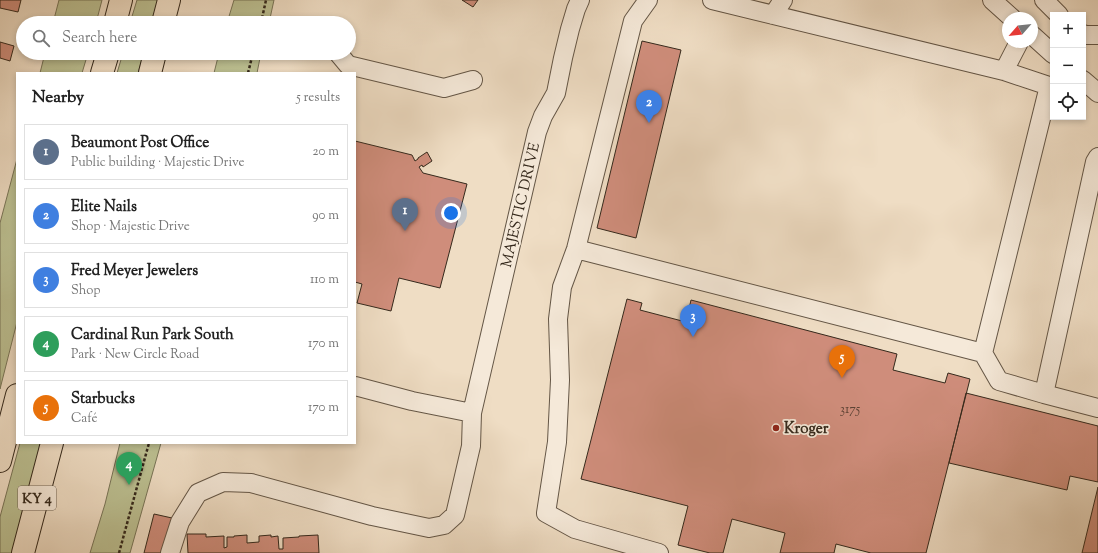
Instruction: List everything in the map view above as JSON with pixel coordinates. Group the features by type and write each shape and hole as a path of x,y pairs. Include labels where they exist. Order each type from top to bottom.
{"highway":[{"path":"117,16 122,0"},
{"path":"165,16 169,0"},
{"path":"102,72 106,60"},
{"path":"150,72 153,60"},
{"path":"0,461 16,399"},
{"name":"KY 4","path":"23,553 52,444"}],"street":[{"name":"MAJESTIC DRIVE","path":"170,553 180,522 198,493 223,482 251,483 372,516 429,528 444,524 455,515 471,446 472,413 537,132 543,116 556,93 570,29 580,0"},
{"path":"648,0 633,21 576,249 562,287 558,319 560,380 557,434 546,513 575,529 659,553"},
{"path":"712,0 1004,71 1049,86 983,353 999,381 1098,408"},
{"path":"773,15 783,0"},
{"path":"992,0 1005,12"},
{"path":"1044,0 1056,12"},
{"path":"1086,35 1098,35"},
{"path":"1038,40 1050,51"},
{"path":"1004,71 1016,48"},
{"path":"344,60 348,65 444,88 473,80"},
{"path":"1086,83 1098,93"},
{"path":"1044,394 1095,162 1098,157"},
{"path":"576,249 983,353"},
{"path":"356,386 412,401 472,413"}],"path":[{"path":"263,16 266,0"},
{"path":"248,72 251,60"},
{"path":"119,553 149,444"}],"green space":[{"path":"59,0 102,0 98,16 55,16"},
{"path":"137,0 158,0 154,16 132,16"},
{"path":"234,0 274,0 271,16 229,16"},
{"path":"43,60 86,60 82,72 40,72"},
{"path":"121,60 142,60 138,72 117,72"},
{"path":"217,60 260,60 257,72 214,72"},
{"path":"16,163 16,326 0,389 0,223"},
{"path":"20,444 42,444 12,553 0,553 0,517"},
{"path":"120,444 161,444 130,553 90,553 105,504"}],"building":[{"path":"0,0 21,0 18,12 0,8"},
{"path":"462,0 478,0 473,7"},
{"path":"642,41 681,50 636,238 597,228"},
{"path":"0,42 14,46 10,61 0,58"},
{"path":"356,141 412,155 415,161 427,152 432,161 423,167 422,165 419,167 423,173 467,184 440,288 399,278 391,311 357,303 362,284 356,282"},
{"name":"Kroger","path":"627,299 642,303 640,310 686,322 691,300 897,354 893,370 945,383 948,373 970,379 926,553 871,553 836,544 834,553 780,553 785,533 732,519 723,553 710,553 678,545 688,506 581,479"},
{"path":"966,393 1098,426 1098,482 1070,476 1067,490 949,463"},
{"path":"1098,487 1098,553 1082,553"},
{"path":"154,514 172,518 163,553 144,553"},
{"path":"187,534 206,534 206,537 224,536 224,548 227,547 227,537 247,535 247,543 259,542 259,536 278,536 279,549 283,549 283,538 318,535 319,553 188,553"}],"place":[{"name":"Elite Nails","path":"649,123"},
{"name":"Beaumont Post Office","path":"405,231"},
{"name":"Fred Meyer Jewelers","path":"693,337"},
{"name":"Starbucks","path":"842,378"},
{"name":"Kroger","path":"776,428"},
{"name":"Cardinal Run Park South","path":"129,485"}]}
